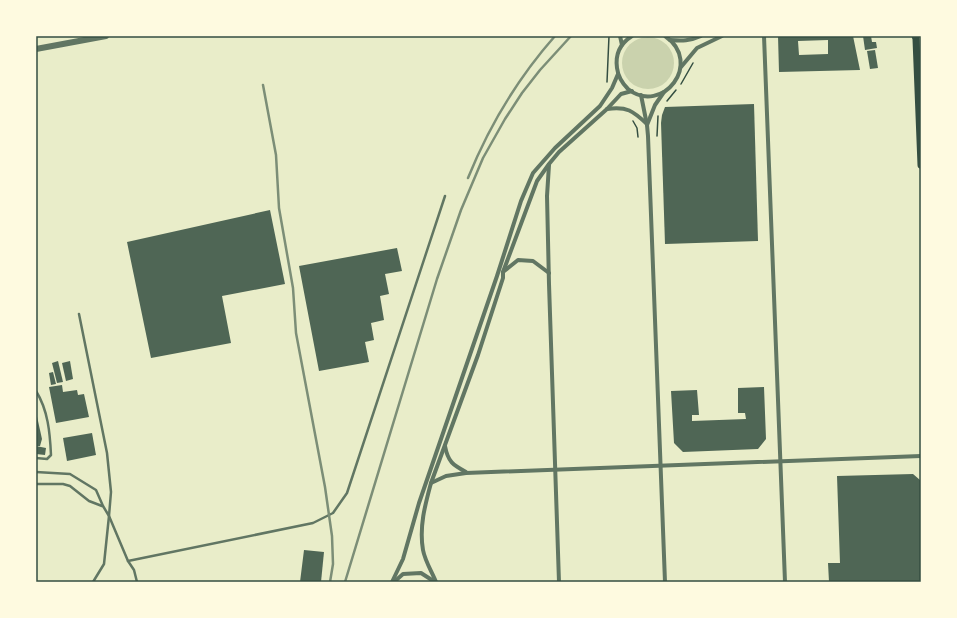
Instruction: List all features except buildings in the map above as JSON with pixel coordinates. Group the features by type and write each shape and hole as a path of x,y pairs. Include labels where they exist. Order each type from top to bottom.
{"main road":[{"path":"914,36 916,39 921,165"}],"street":[{"path":"36,50 106,36"},
{"path":"620,36 622,45"},
{"path":"632,36 622,45 616,59 618,74 623,84 632,91 641,95 652,95 664,92"},
{"path":"665,36 679,52 681,67"},
{"path":"670,40 691,40 701,36"},
{"path":"647,125 654,105 664,92 675,82 681,67 697,48 722,36"},
{"path":"764,36 785,582"},
{"path":"393,582 497,276 520,201 533,173 555,148 600,106 612,88 618,74"},
{"path":"436,582 423,552 421,525 431,483 478,355 503,278 503,272 537,181 548,164 559,152 607,109 621,94 632,91"},
{"path":"641,95 647,125 661,465 665,573 664,582"},
{"path":"607,109 618,108 628,110 636,114 647,125"},
{"path":"548,164 547,196 554,469 559,582"},
{"path":"503,272 518,260 533,261 549,273"},
{"path":"445,445 447,455 453,465 466,473"},
{"path":"431,483 446,476 466,473 921,456"},
{"path":"393,582 404,574 421,573 436,582"}],"lane":[{"path":"128,561 313,523 334,513 348,493 445,196"},
{"path":"79,314 107,453 111,492 104,564 93,582"},
{"path":"36,391 41,398 49,429 51,455 47,459 36,458"},
{"path":"36,472 70,474 96,490 128,561 134,570 137,582"},
{"path":"36,484 63,484 70,486 89,501 103,506"}],"path":[{"path":"607,82 609,36"},
{"path":"632,120 637,128 638,137"}],"green space":[{"path":"643,37 653,37 667,44 674,58 674,68 667,82 653,89 643,89 633,85 626,78 622,68 622,58 626,48 633,41"}],"railway":[{"path":"468,178 485,140 506,103 529,69 555,36"},
{"path":"345,582 437,279 461,210 483,158 505,119 522,93 540,70 571,36"},
{"path":"263,85 276,155 279,208 293,288 296,333 325,487 332,536 333,564 330,582"}]}
